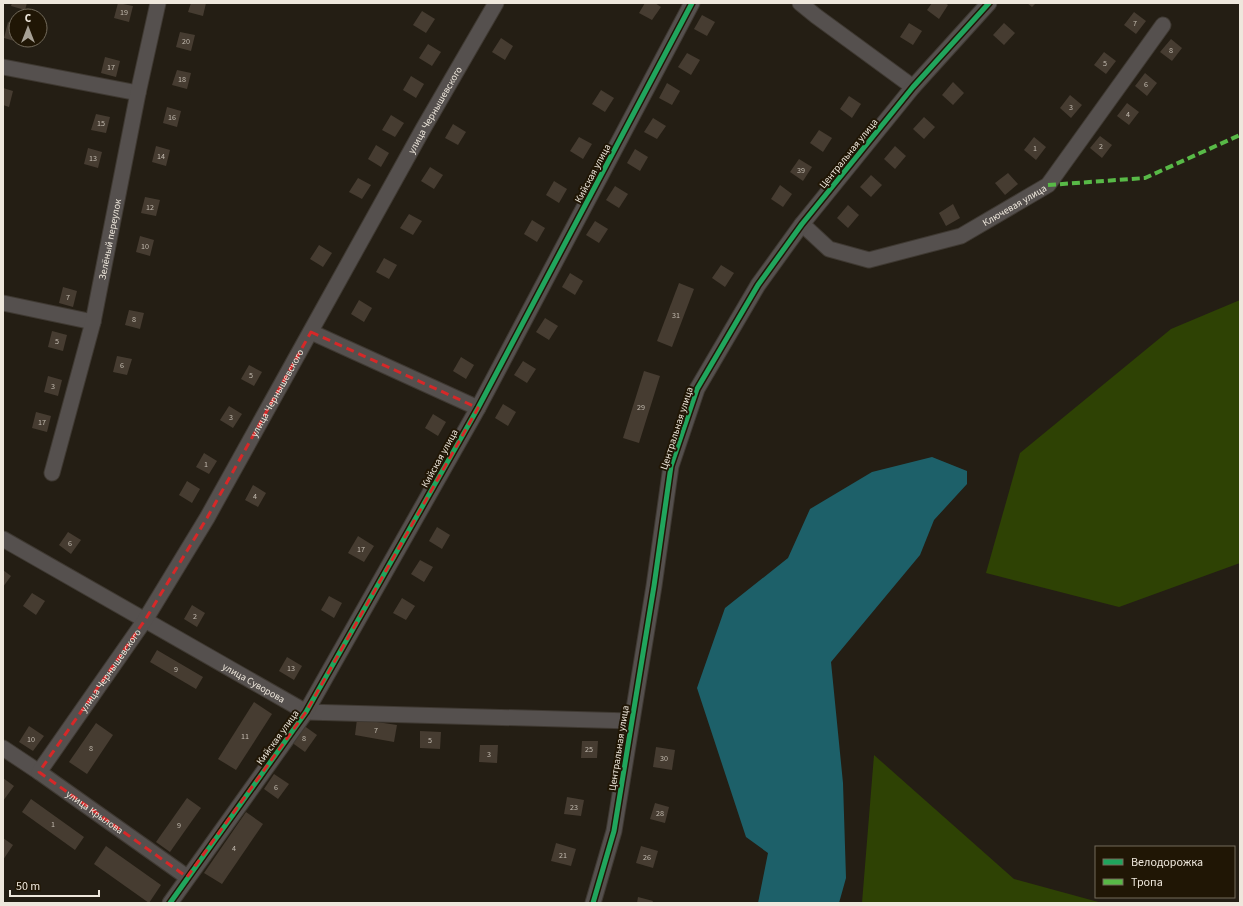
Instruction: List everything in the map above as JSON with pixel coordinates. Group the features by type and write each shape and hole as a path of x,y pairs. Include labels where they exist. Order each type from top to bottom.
{"street":[{"name":"Зелёный переулок","path":"52,474 93,322 138,93 158,3"},
{"name":"улица Чернышевского","path":"39,772 145,620 206,518 496,3"},
{"name":"Кийская улица","path":"170,903 187,877 306,712 478,408 692,3"},
{"path":"800,3 913,87"},
{"name":"Центральная улица","path":"593,903 614,831 654,586 671,466 697,389 758,285 802,224 913,87 989,3"},
{"name":"Ключевая улица","path":"802,224 829,249 869,260 961,236 1048,185 1163,25"},
{"path":"3,67 138,93"},
{"path":"3,303 93,322"},
{"path":"311,332 478,408"},
{"name":"улица Суворова","path":"3,539 306,712 631,721"},
{"name":"улица Крылова","path":"3,748 187,877"}],"highlighted area":[{"path":"311,332 478,408 306,712 187,877 39,772 145,620 207,518"}],"green space":[{"path":"1240,300 1240,563 1119,607 986,573 1020,453 1171,329"},
{"path":"874,755 1014,879 1102,903 862,903"}],"water":[{"path":"932,457 967,471 967,484 934,520 920,555 831,662 843,783 846,878 839,903 758,903 768,853 746,837 697,688 725,608 788,558 810,509 872,472"}],"building":[{"path":"12,3 27,3 26,8 11,6"},
{"path":"118,3 133,6 129,22 114,18"},
{"path":"191,3 206,3 203,16 188,12"},
{"path":"645,3 655,3 661,7 652,20 639,13"},
{"path":"932,3 945,3 948,5 939,19 927,10"},
{"path":"1027,3 1036,3 1032,7"},
{"path":"422,11 435,19 426,33 413,25"},
{"path":"1134,12 1146,21 1136,34 1124,25"},
{"path":"702,15 715,22 707,36 694,29"},
{"path":"8,22 8,39 4,38"},
{"path":"909,23 922,31 913,45 900,37"},
{"path":"1004,23 1015,33 1004,45 993,35"},
{"path":"180,32 195,35 191,51 176,47"},
{"path":"501,38 513,46 505,60 492,52"},
{"path":"1171,39 1182,48 1172,61 1160,52"},
{"path":"428,44 441,52 432,66 419,58"},
{"path":"1104,52 1116,61 1106,74 1094,65"},
{"path":"687,53 700,60 691,75 678,67"},
{"path":"105,57 120,61 116,77 101,73"},
{"path":"177,70 191,73 187,89 172,85"},
{"path":"1145,73 1157,83 1147,96 1135,86"},
{"path":"411,76 424,84 416,98 403,90"},
{"path":"953,82 964,93 953,105 942,95"},
{"path":"667,83 680,91 672,105 659,98"},
{"path":"3,88 13,91 9,107 3,105"},
{"path":"601,90 614,98 605,112 592,104"},
{"path":"1070,95 1082,105 1071,118 1060,108"},
{"path":"849,96 861,104 852,118 840,109"},
{"path":"1127,103 1139,112 1129,125 1117,116"},
{"path":"167,107 181,111 177,127 163,123"},
{"path":"96,114 110,117 106,133 91,130"},
{"path":"391,115 404,123 395,137 382,130"},
{"path":"924,117 935,127 924,139 913,129"},
{"path":"653,118 666,126 657,139 644,132"},
{"path":"453,124 466,132 458,145 445,138"},
{"path":"819,130 832,138 823,152 810,143"},
{"path":"1100,136 1112,145 1102,158 1090,148"},
{"path":"579,137 592,144 583,159 570,151"},
{"path":"1034,137 1046,147 1036,160 1024,150"},
{"path":"376,145 389,153 381,167 368,159"},
{"path":"156,146 170,150 166,166 152,162"},
{"path":"895,146 906,156 895,169 884,159"},
{"path":"88,148 102,152 98,168 84,164"},
{"path":"635,149 648,157 640,171 627,163"},
{"path":"799,159 812,167 803,181 790,172"},
{"path":"430,167 443,175 434,189 421,181"},
{"path":"1008,173 1018,184 1005,195 995,183"},
{"path":"871,175 882,185 871,197 860,187"},
{"path":"358,178 371,185 362,199 349,192"},
{"path":"554,181 567,189 559,203 546,195"},
{"path":"780,185 792,194 783,207 771,199"},
{"path":"615,186 628,194 619,208 606,200"},
{"path":"145,197 160,200 156,216 141,213"},
{"path":"953,204 960,218 946,226 939,213"},
{"path":"848,205 859,215 848,228 837,218"},
{"path":"409,214 422,221 413,235 400,228"},
{"path":"532,220 545,228 537,242 524,234"},
{"path":"595,221 608,229 599,243 586,235"},
{"path":"140,236 154,240 150,256 136,252"},
{"path":"319,245 332,253 323,267 310,259"},
{"path":"384,258 397,265 389,279 376,272"},
{"path":"721,265 734,273 725,287 712,278"},
{"path":"570,273 583,281 575,295 562,287"},
{"path":"679,283 694,289 672,347 657,341"},
{"path":"63,287 77,291 73,307 59,303"},
{"path":"359,300 372,308 364,322 351,314"},
{"path":"129,310 144,313 140,329 125,325"},
{"path":"545,318 558,326 549,340 536,332"},
{"path":"52,331 67,335 63,351 48,347"},
{"path":"117,356 132,359 127,375 113,372"},
{"path":"461,357 474,365 466,379 453,371"},
{"path":"523,361 536,369 527,383 514,375"},
{"path":"249,365 262,372 254,386 241,379"},
{"path":"644,371 660,376 639,443 623,438"},
{"path":"48,376 62,380 58,396 44,392"},
{"path":"503,404 516,412 508,426 495,418"},
{"path":"229,406 242,414 233,428 220,420"},
{"path":"36,412 51,416 47,432 32,428"},
{"path":"433,414 446,422 438,436 425,428"},
{"path":"204,453 217,461 209,474 196,467"},
{"path":"187,481 200,489 192,503 179,495"},
{"path":"253,485 266,493 258,507 245,500"},
{"path":"437,527 450,535 442,549 429,541"},
{"path":"68,532 81,540 71,554 59,545"},
{"path":"358,536 374,546 364,562 348,553"},
{"path":"420,560 433,567 424,582 411,574"},
{"path":"3,570 11,576 3,587"},
{"path":"32,593 45,601 36,615 23,606"},
{"path":"329,596 342,603 334,618 321,610"},
{"path":"402,598 415,606 406,620 393,613"},
{"path":"192,605 205,613 197,627 184,619"},
{"path":"157,650 203,677 196,689 150,662"},
{"path":"287,657 302,666 294,680 279,671"},
{"path":"254,702 272,714 236,770 218,759"},
{"path":"357,719 397,725 394,742 355,735"},
{"path":"96,723 113,735 87,774 69,762"},
{"path":"303,725 317,735 305,752 291,742"},
{"path":"29,726 44,736 33,751 19,742"},
{"path":"420,731 441,732 440,749 420,748"},
{"path":"582,741 598,741 597,758 581,758"},
{"path":"480,745 498,745 497,763 479,762"},
{"path":"656,747 675,750 672,770 653,767"},
{"path":"274,774 289,784 278,799 264,789"},
{"path":"3,778 14,786 3,801"},
{"path":"567,797 584,800 581,816 564,814"},
{"path":"187,798 201,808 170,852 156,842"},
{"path":"31,799 84,837 75,850 22,812"},
{"path":"655,803 669,807 665,823 650,819"},
{"path":"246,812 263,824 222,884 204,873"},
{"path":"3,838 13,845 3,860"},
{"path":"556,843 576,849 571,866 551,861"},
{"path":"106,846 161,885 149,903 94,864"},
{"path":"641,846 658,851 653,868 636,863"},
{"path":"638,897 653,901 652,903 637,903"}],"marked path":[{"path":"1048,185 1145,178 1240,135"}],"cycle path":[{"path":"170,903 306,712 478,408 692,3"},
{"path":"593,903 614,831 654,586 671,466 697,389 758,285 802,224 913,87 989,3"}]}
